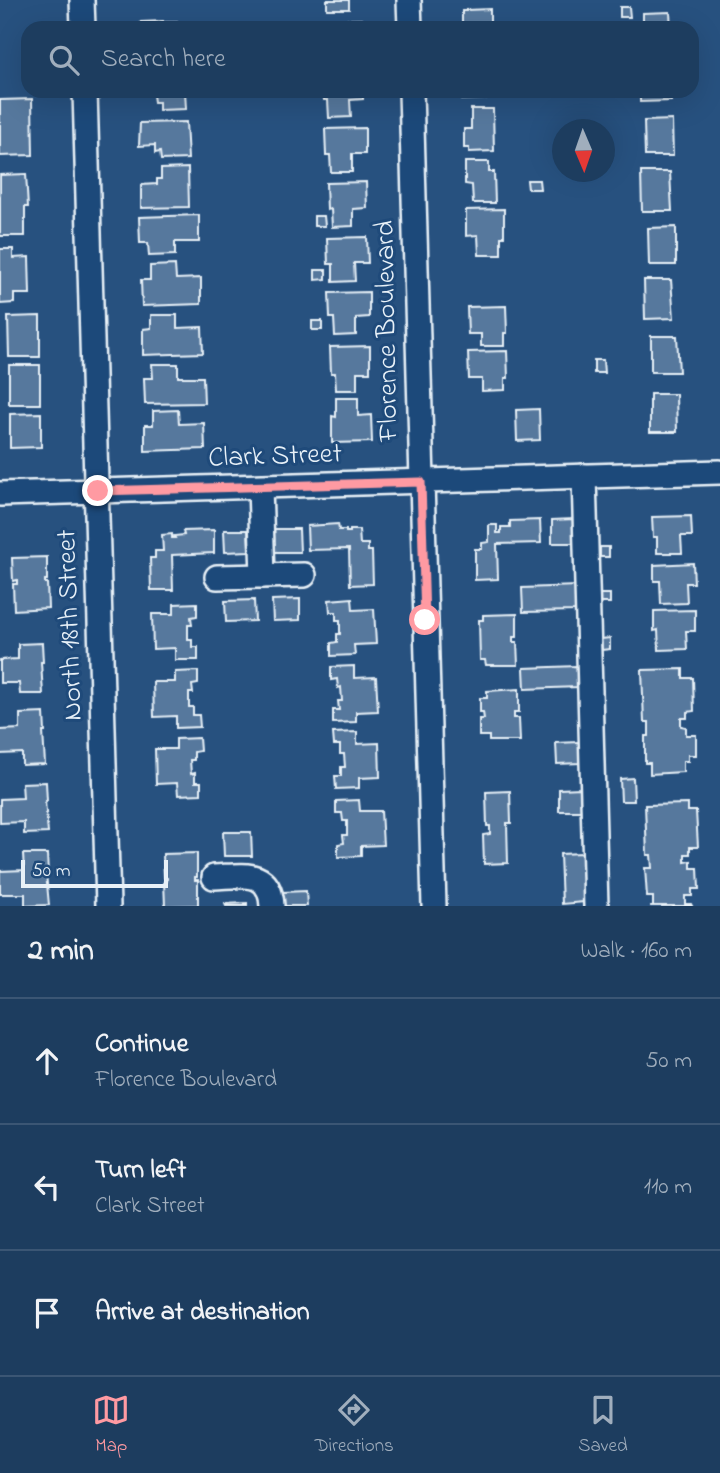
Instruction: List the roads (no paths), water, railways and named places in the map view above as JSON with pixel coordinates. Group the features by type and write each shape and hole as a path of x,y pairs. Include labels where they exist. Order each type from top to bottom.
{"street":[{"path":"82,0 83,21"},
{"path":"409,0 410,21"},
{"name":"North 18th Street","path":"85,98 108,906"},
{"name":"Florence Boulevard","path":"411,98 434,906"},
{"name":"Clark Street","path":"0,494 720,472"},
{"path":"584,476 596,906"},
{"path":"260,487 263,576"},
{"path":"216,577 304,575"},
{"path":"214,877 248,876 262,879 269,887 272,906"}]}
